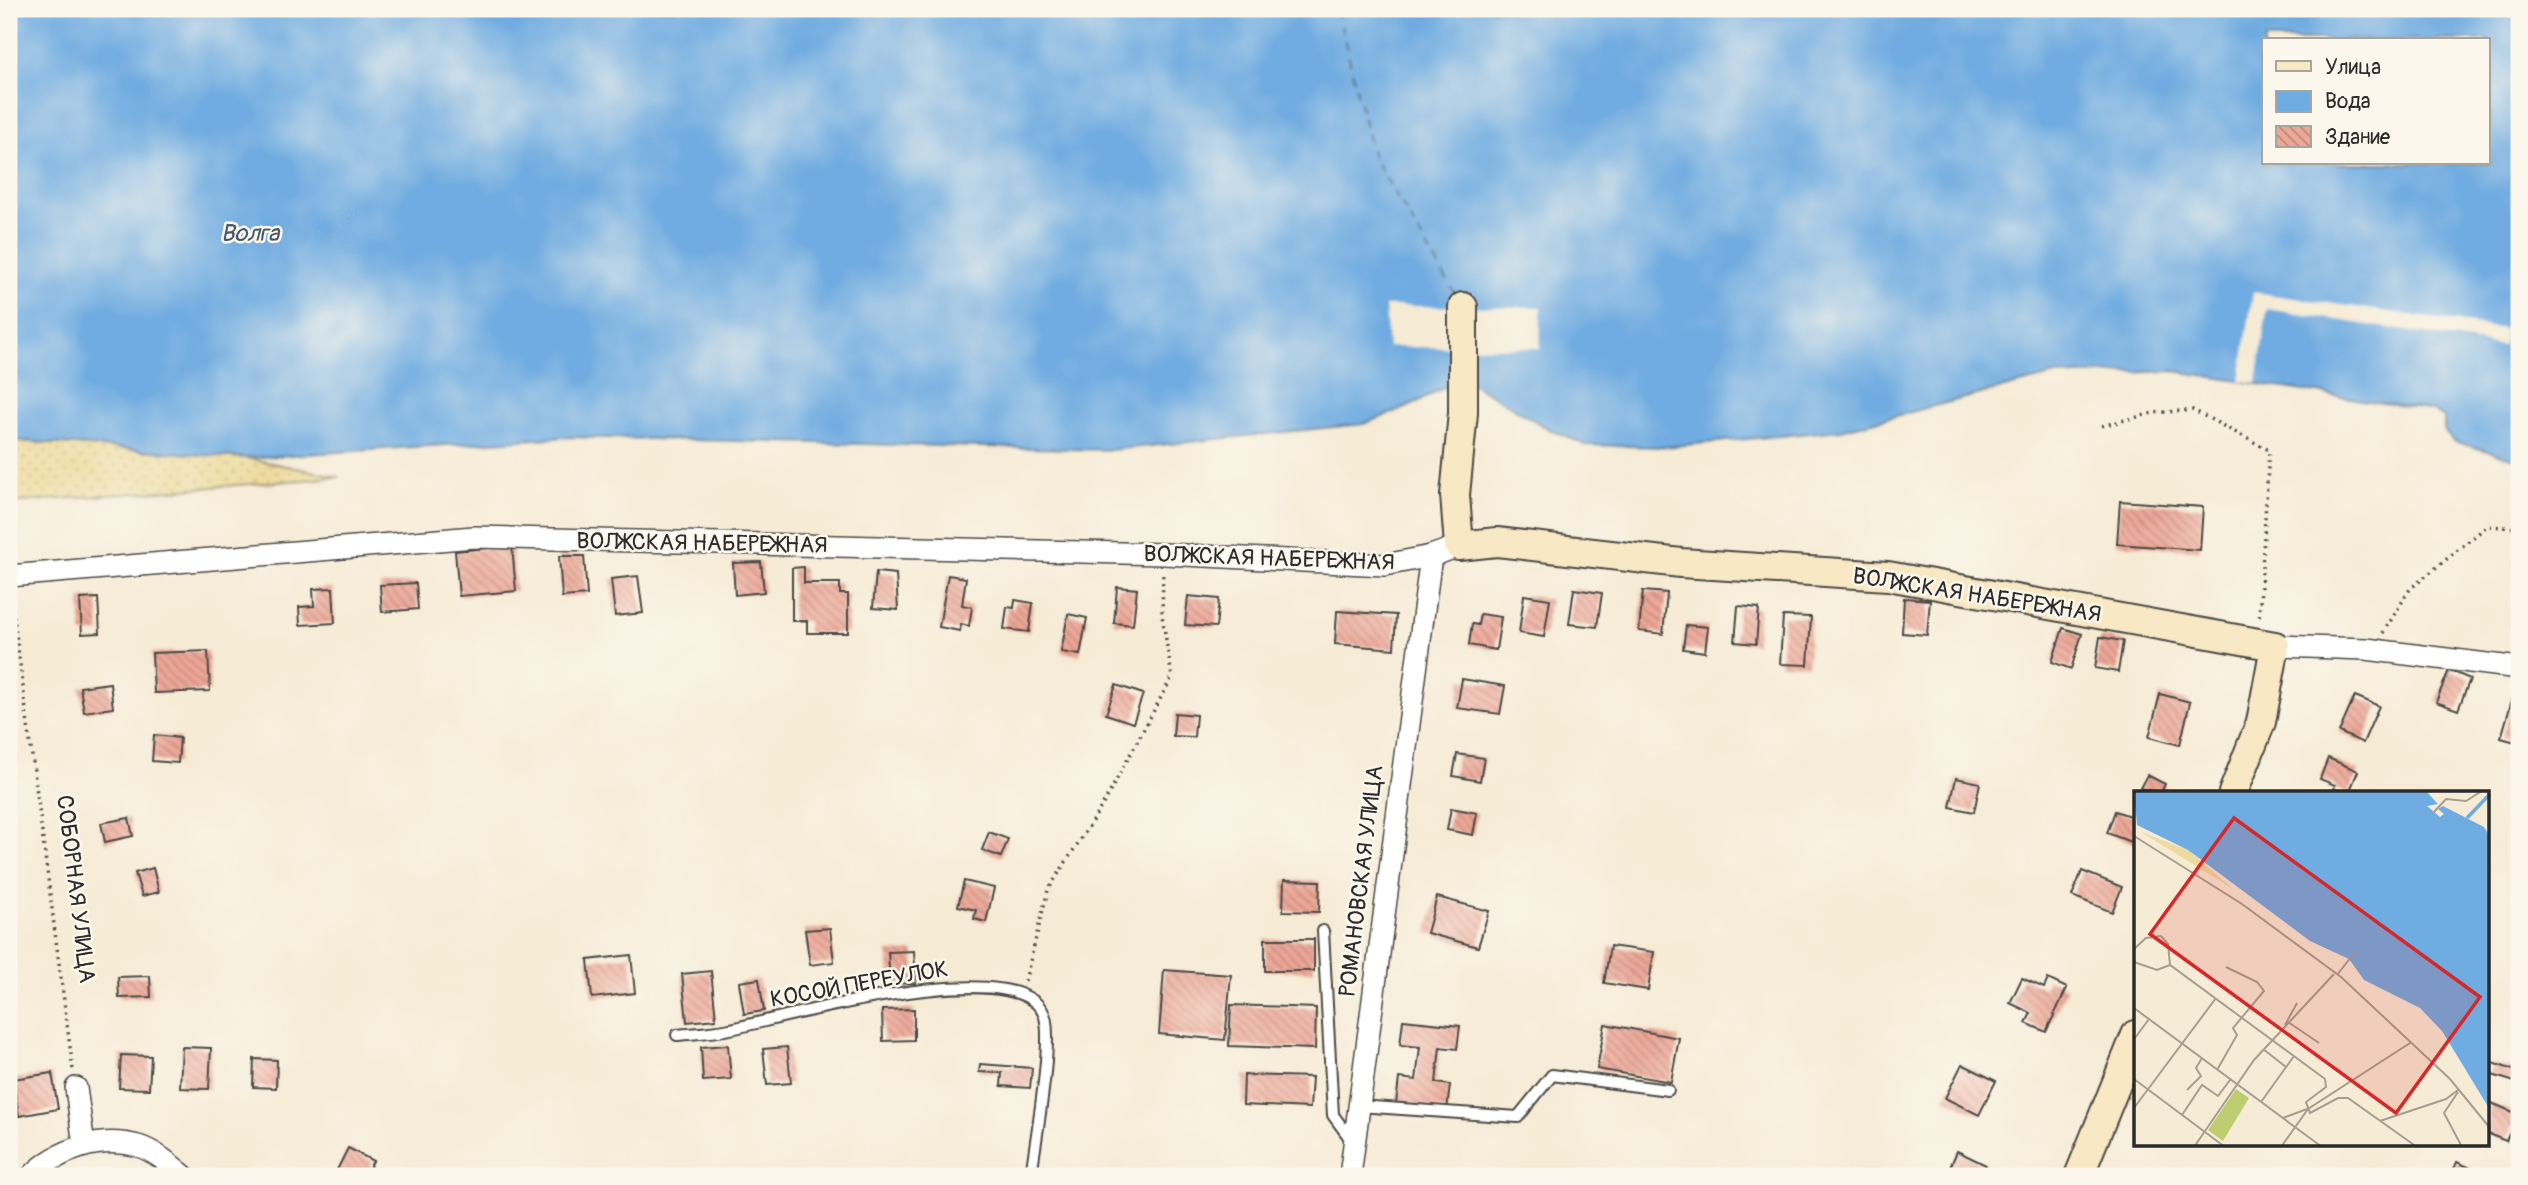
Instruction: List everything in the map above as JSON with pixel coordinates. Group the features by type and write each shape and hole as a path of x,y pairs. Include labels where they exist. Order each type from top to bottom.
{"street":[{"path":"1458,546 1455,495 1463,413 1463,307"},
{"name":"ВОЛЖСКАЯ НАБЕРЕЖНАЯ","path":"10,584 474,537 1164,554 1385,565 1431,556 1458,546 1497,542 1681,564 1888,576 2275,646 2373,650 2519,668"},
{"name":"РОМАНОВСКАЯ УЛИЦА","path":"1350,1176 1431,556"},
{"path":"2234,791 2261,722 2275,646"},
{"path":"2079,1176 2134,1040"},
{"path":"76,1088 84,1145"},
{"path":"32,1176 55,1157 84,1145 138,1146 184,1176"}],"lane":[{"path":"1323,932 1334,1115 1353,1143"},
{"name":"КОСОЙ ПЕРЕУЛОК","path":"677,1035 725,1030 917,990 996,987 1021,993"},
{"path":"1021,993 1037,1003 1045,1016 1047,1040 1031,1176"},
{"path":"1359,1100 1518,1117 1552,1076 1668,1090"}],"path":[{"path":"2102,426 2153,413 2193,410 2269,450 2259,621 2275,646"},
{"path":"2373,650 2410,589 2487,526 2519,528"},
{"path":"1021,993 1048,890 1105,801 1172,677 1162,615 1164,554"},
{"name":"СОБОРНАЯ УЛИЦА","path":"10,584 76,1088"}],"sand":[{"path":"9,440 247,458 340,477 9,503"}],"water":[{"name":"Волга","path":"9,9 2519,9 2519,460 2453,441 2444,431 2444,418 2433,411 2174,371 2051,376 1841,430 1664,447 1586,445 1549,429 1471,383 1454,382 1406,408 1363,424 1110,450 567,437 247,458 9,440"}],"pier":[{"path":"2253,292 2505,329 2503,346 2267,309 2257,383 2240,381"},
{"path":"1385,306 1541,307 1540,348 1388,347"}],"building":[{"path":"2120,501 2203,507 2200,550 2117,544"},
{"path":"512,546 516,591 459,596 455,551"},
{"path":"559,556 584,556 587,595 562,597"},
{"path":"761,562 764,592 735,595 733,563"},
{"path":"804,567 804,583 840,583 840,594 848,594 848,633 807,633 807,621 792,621 792,568"},
{"path":"876,572 896,574 898,610 873,608"},
{"path":"948,575 966,578 962,605 972,607 969,626 961,624 960,631 939,627"},
{"path":"638,576 643,613 615,616 611,579"},
{"path":"416,583 418,609 382,612 380,585"},
{"path":"1117,587 1137,589 1133,625 1114,623"},
{"path":"333,588 335,623 300,625 299,607 314,606 313,589"},
{"path":"1574,589 1602,593 1597,627 1569,624"},
{"path":"1643,591 1667,593 1663,634 1639,631"},
{"path":"1524,595 1550,599 1544,637 1519,633"},
{"path":"1188,596 1219,599 1216,627 1185,625"},
{"path":"98,598 100,633 82,634 80,599"},
{"path":"1904,598 1930,600 1927,635 1902,633"},
{"path":"1015,600 1033,603 1029,632 1004,629 1007,607 1014,608"},
{"path":"1738,606 1759,608 1756,644 1735,642"},
{"path":"1337,611 1396,615 1394,649 1335,644"},
{"path":"1068,614 1087,618 1080,655 1061,652"},
{"path":"1480,614 1501,617 1496,650 1469,645 1472,624 1478,625"},
{"path":"1783,616 1811,617 1808,665 1780,664"},
{"path":"1686,625 1708,627 1705,652 1683,649"},
{"path":"2063,628 2082,634 2071,669 2052,662"},
{"path":"2100,637 2123,641 2118,672 2095,668"},
{"path":"208,651 210,691 154,693 152,653"},
{"path":"2449,670 2470,679 2458,710 2436,702"},
{"path":"1462,679 1505,686 1500,714 1457,708"},
{"path":"110,683 113,708 84,712 80,687"},
{"path":"1116,685 1143,694 1133,723 1106,714"},
{"path":"2516,686 2519,687 2519,743 2501,738"},
{"path":"2160,694 2190,702 2180,745 2149,737"},
{"path":"2355,696 2379,706 2363,743 2339,732"},
{"path":"1175,713 1196,715 1194,737 1173,736"},
{"path":"154,735 180,738 178,763 152,761"},
{"path":"1457,754 1484,758 1480,781 1453,776"},
{"path":"2328,758 2358,771 2350,791 2334,789 2335,785 2320,779"},
{"path":"2147,775 2165,784 2162,791 2140,788"},
{"path":"1956,778 1980,783 1974,812 1950,807"},
{"path":"1451,808 1477,813 1473,835 1447,830"},
{"path":"2115,811 2134,817 2134,843 2107,833"},
{"path":"129,818 133,836 105,842 101,823"},
{"path":"989,832 1008,839 1001,857 982,850"},
{"path":"153,868 159,892 142,896 135,873"},
{"path":"2082,871 2122,887 2112,912 2072,896"},
{"path":"1284,880 1320,881 1319,912 1283,911"},
{"path":"964,881 994,888 986,922 974,919 976,910 958,906"},
{"path":"1437,897 1489,911 1478,947 1427,933"},
{"path":"830,928 834,962 810,965 805,930"},
{"path":"1265,939 1314,939 1314,971 1265,971"},
{"path":"1610,946 1654,952 1648,990 1604,983"},
{"path":"914,951 916,983 890,984 888,952"},
{"path":"631,955 635,993 592,998 588,960"},
{"path":"1164,970 1231,975 1225,1040 1159,1034"},
{"path":"711,971 716,1019 687,1022 682,974"},
{"path":"150,976 151,997 119,998 118,977"},
{"path":"2022,978 2044,988 2048,979 2067,988 2046,1032 2026,1023 2031,1013 2010,1003"},
{"path":"759,979 764,1011 744,1014 739,982"},
{"path":"1231,1005 1316,1008 1315,1049 1229,1046"},
{"path":"914,1009 914,1040 883,1041 882,1010"},
{"path":"1403,1020 1460,1026 1457,1049 1440,1047 1436,1083 1450,1085 1447,1110 1396,1104 1399,1078 1416,1080 1420,1047 1400,1045"},
{"path":"1605,1024 1679,1038 1671,1082 1597,1069"},
{"path":"728,1045 731,1079 703,1081 701,1047"},
{"path":"182,1047 211,1048 209,1089 180,1088"},
{"path":"787,1047 791,1083 767,1085 763,1049"},
{"path":"121,1055 151,1056 149,1089 119,1088"},
{"path":"254,1059 277,1060 276,1088 253,1087"},
{"path":"2493,1063 2519,1072 2518,1083 2490,1074"},
{"path":"980,1064 1032,1068 1030,1088 1001,1086 1002,1073 979,1072"},
{"path":"1962,1064 1996,1081 1979,1115 1945,1098"},
{"path":"52,1073 58,1109 19,1116 13,1079"},
{"path":"1244,1075 1312,1077 1310,1108 1243,1105"},
{"path":"2490,1102 2518,1114 2506,1141 2490,1135"},
{"path":"348,1148 373,1161 365,1176 334,1176"},
{"path":"1957,1151 1986,1165 1981,1176 1958,1176 1948,1172"},
{"path":"2457,1162 2488,1176 2451,1176"}],"ferry route":[{"path":"1337,9 1373,157 1457,297"}]}
